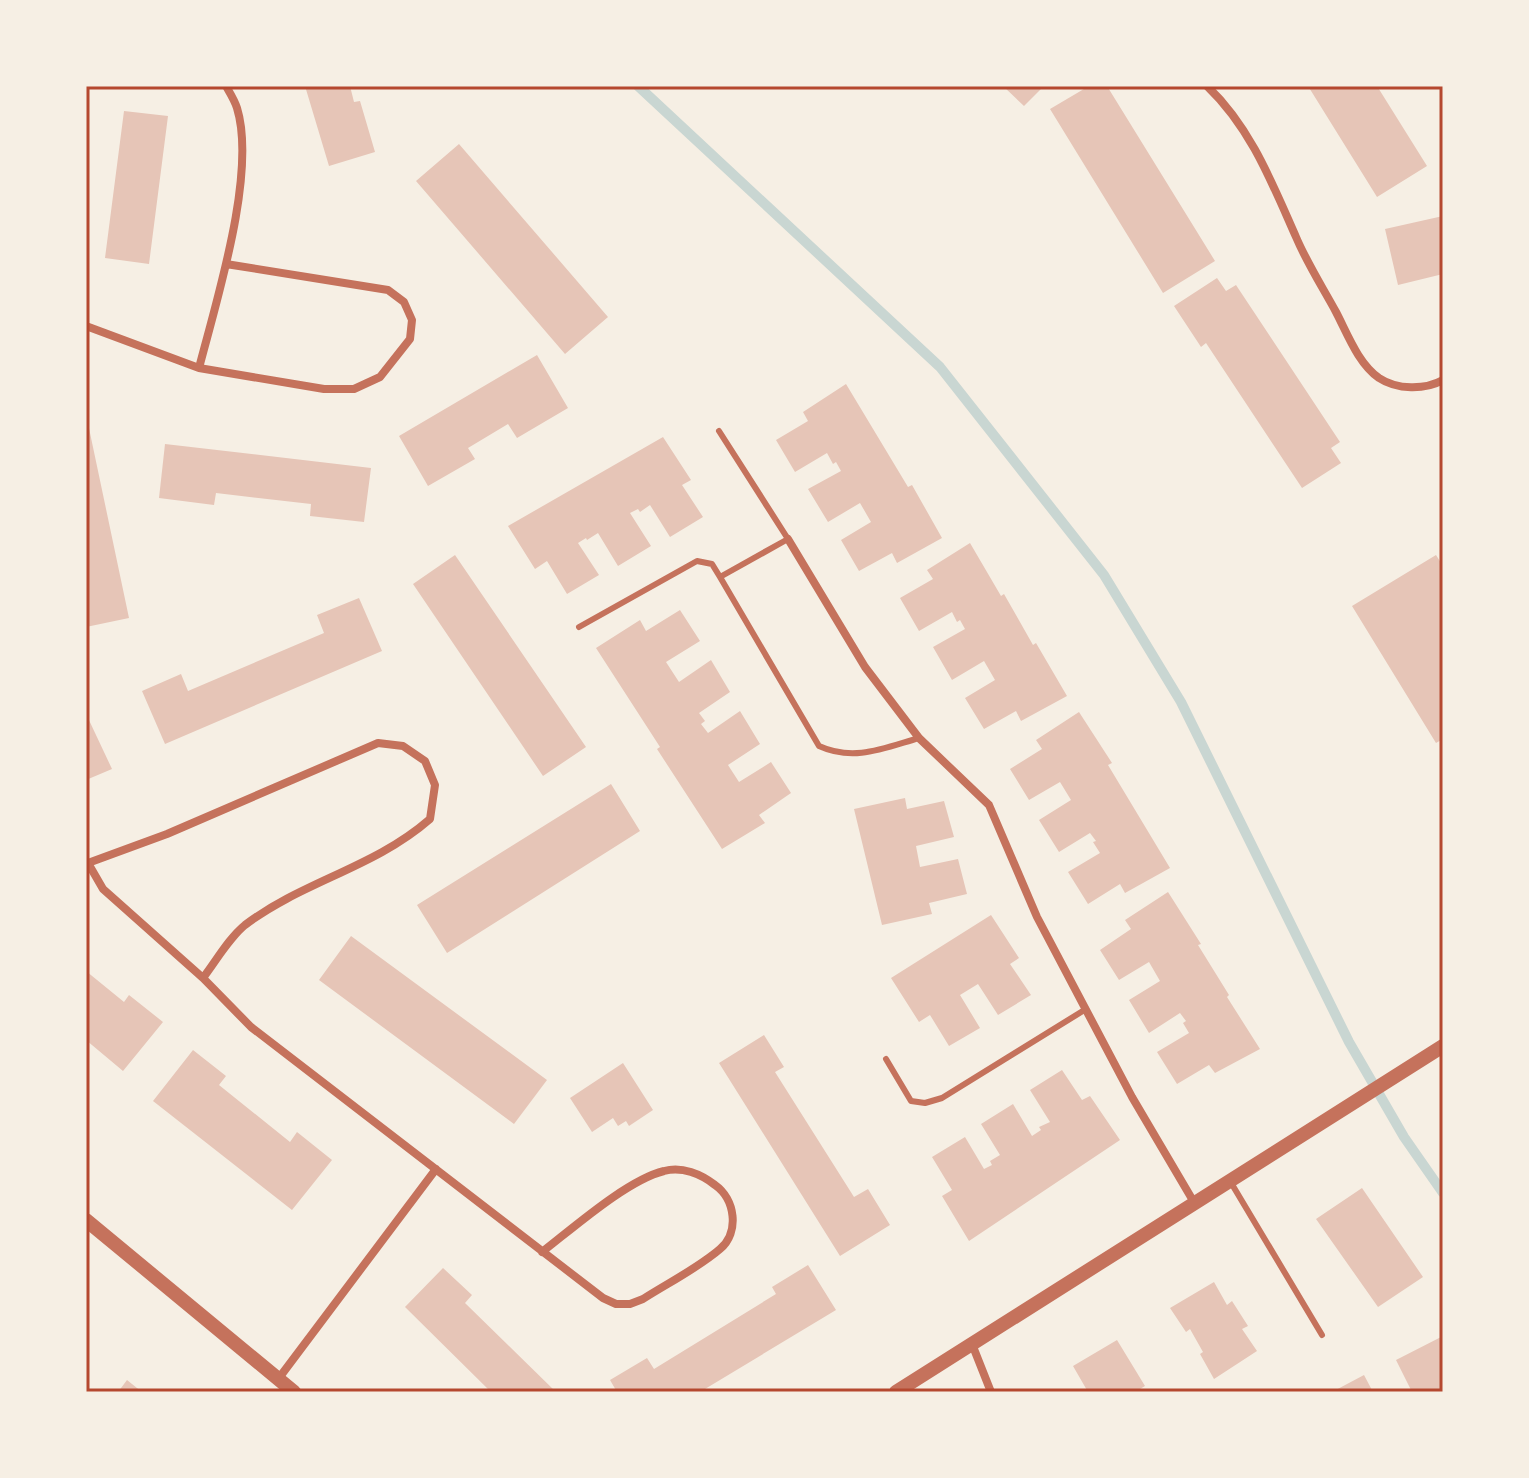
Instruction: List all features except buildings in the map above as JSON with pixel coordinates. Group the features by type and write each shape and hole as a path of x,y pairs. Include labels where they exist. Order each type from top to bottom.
{"street":[{"path":"199,368 226,264 243,166 238,109 226,86"},
{"path":"1207,86 1231,112 1269,174 1297,240 1361,359 1380,378 1406,388 1433,385 1443,380"},
{"path":"86,326 199,368 324,389 354,389 380,377 410,339 412,320 404,302 388,290 226,264"},
{"path":"788,539 865,667 919,738 989,805 1037,917 1132,1097 1195,1204"},
{"path":"203,978 242,928 275,905 406,840 430,819 435,785 425,761 403,746 378,743 167,834 88,863 103,889 203,978 251,1027 542,1252 603,1298 616,1304 630,1304 643,1299 722,1247 733,1227 731,1205 718,1187 694,1172 665,1170 640,1182 578,1222 542,1252"},
{"path":"896,1392 1443,1046"},
{"path":"279,1378 436,1169"},
{"path":"86,1220 294,1392"},
{"path":"972,1344 991,1392"}],"lane":[{"path":"719,431 788,539 720,577"},
{"path":"579,627 697,561 712,564 819,746 836,754 865,753 919,738"},
{"path":"886,1059 911,1101 925,1103 942,1098 1086,1009"},
{"path":"1230,1181 1322,1335"}],"waterway":[{"path":"638,86 940,367 1104,575 1181,702 1349,1042 1404,1137 1443,1193"}]}
